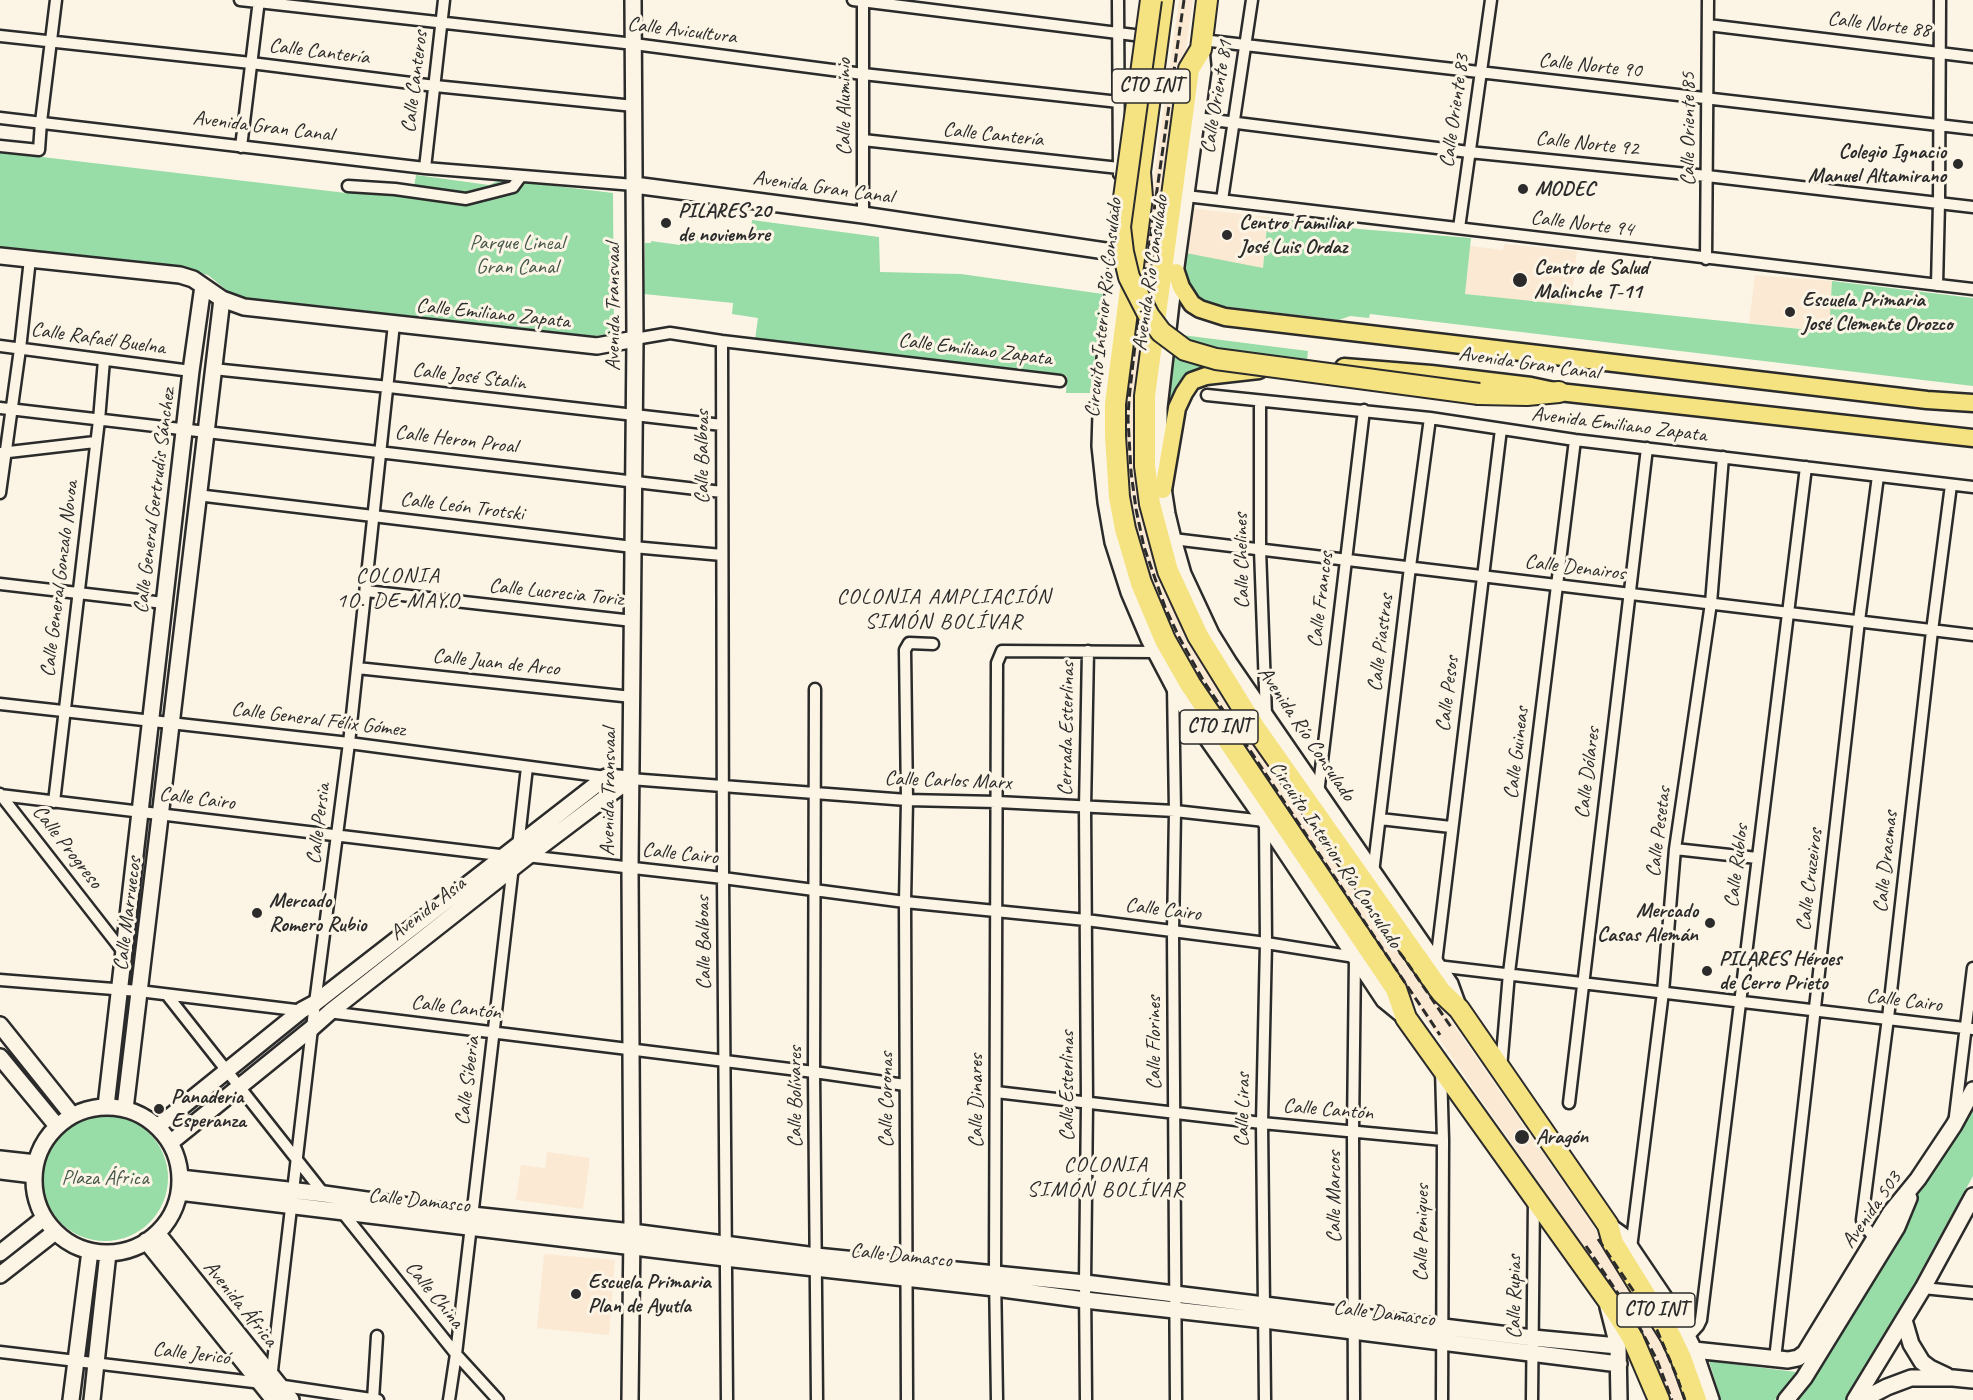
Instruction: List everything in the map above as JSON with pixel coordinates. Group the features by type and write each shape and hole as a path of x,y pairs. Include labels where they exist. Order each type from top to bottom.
{"highway":[{"path":"1151,0 1120,227 1129,277 1144,307 1161,332 1185,350 1216,359 1479,394 1527,396 1559,392"},
{"name":"Avenida Río Consulado","path":"1140,171 1163,0"},
{"name":"Avenida Río Consulado","path":"1201,45 1208,0"},
{"name":"Circuito Interior Río Consulado","path":"1201,45 1189,69 1158,348 1145,396 1145,466 1150,504 1159,541 1168,571 1198,636 1255,728 1441,993 1459,1009"},
{"name":"Circuito Interior Río Consulado","path":"1140,171 1142,196 1121,296 1115,342 1115,404 1117,481 1125,529 1141,583 1165,640 1190,684 1396,989 1406,1018"},
{"name":"Avenida Río Consulado","path":"1459,1009 1608,1225"},
{"name":"Avenida Río Consulado","path":"1406,1018 1602,1293"},
{"name":"CTO INT","path":"1608,1225 1613,1243 1671,1337 1696,1400"},
{"name":"CTO INT","path":"1602,1293 1632,1337 1659,1400"}],"main road":[{"name":"Avenida Gran Canal","path":"1176,272 1181,287 1192,304 1225,318 1973,404"},
{"name":"Avenida Gran Canal","path":"1163,490 1177,408 1192,381 1206,375 1294,366 1330,366 1442,375 1531,386 1559,392 1973,438"}],"street":[{"path":"0,146 39,150 40,122 56,0"},
{"name":"Calle Avicultura","path":"240,0 1119,102"},
{"name":"Calle Canteros","path":"425,168 444,0"},
{"name":"Avenida Transvaal","path":"630,1400 632,1239 630,779 635,339 633,0"},
{"path":"860,0 1142,36"},
{"name":"Calle Aluminio","path":"860,0 863,74 863,215"},
{"path":"1118,0 1119,253"},
{"name":"Calle Oriente 81","path":"1222,200 1252,0"},
{"name":"Calle Oriente 83","path":"1459,228 1491,0"},
{"name":"Calle Oriente 85","path":"1706,259 1708,0"},
{"path":"1937,285 1940,0"},
{"path":"241,147 258,1"},
{"name":"Calle Norte 88","path":"1708,25 1973,57"},
{"name":"Calle Cantería","path":"0,36 251,63 435,86 634,106"},
{"name":"Calle Norte 90","path":"1201,45 1245,44 1973,129"},
{"name":"Avenida Río Consulado","path":"1164,302 1176,272 1203,70 1201,45"},
{"name":"Avenida Gran Canal","path":"0,118 425,168 634,185 863,215 1119,253"},
{"name":"Calle Norte 92","path":"1197,118 1469,152 1707,176 1973,207"},
{"name":"Calle Cantería","path":"863,140 1119,168"},
{"name":"Avenida Río Consulado","path":"1121,296 1119,253 1128,196 1140,171"},
{"path":"348,186 466,198 513,187 521,176"},
{"name":"Calle Norte 94","path":"1186,196 1973,289"},
{"name":"Calle Emiliano Zapata","path":"0,256 180,275 193,279 222,299 244,307 597,346 670,333 1060,381"},
{"path":"0,493 6,409 20,349 30,259"},
{"name":"Calle General Gertrudis Sánchez","path":"151,722 203,285"},
{"name":"Calle General Gertrudis Sánchez","path":"171,724 222,299"},
{"name":"Calle Persia","path":"315,1009 349,743 394,324"},
{"name":"Calle Balboas","path":"722,341 727,1400"},
{"name":"Avenida Río Consulado","path":"1115,342 1102,382 1100,446 1106,502 1120,567 1137,612 1155,652 1189,713 1265,821 1384,1000 1406,1018"},
{"name":"Calle Rafaél Buelna","path":"0,346 191,371"},
{"name":"Avenida Río Consulado","path":"1158,348 1159,462 1173,539 1183,574 1211,634 1228,663 1450,984 1459,1009"},
{"name":"Calle General Gonzalo Novoa","path":"54,802 104,360"},
{"name":"Calle José Stalin","path":"213,369 722,425"},
{"name":"Avenida Emiliano Zapata","path":"1207,396 1364,410 1575,440 1973,487"},
{"name":"Calle Chelines","path":"1260,401 1260,549 1266,719"},
{"name":"Calle Heron Proal","path":"6,409 722,492"},
{"name":"Calle Francos","path":"1318,794 1364,410"},
{"name":"Calle Piastras","path":"1373,873 1430,418"},
{"name":"Calle Pesos","path":"1436,965 1501,429"},
{"name":"Calle Guineas","path":"1501,1070 1509,974 1575,440"},
{"path":"2,453 95,442"},
{"name":"Calle Dólares","path":"1569,1102 1647,448"},
{"name":"Calle Pesetas","path":"1630,1248 1663,992 1675,849 1711,603 1723,458"},
{"name":"Calle Rublos","path":"1691,1343 1701,1323 1806,468"},
{"name":"Calle Cruzeiros","path":"1775,1359 1859,621 1878,476"},
{"name":"Calle Dracmas","path":"1875,1239 1862,1220 1951,485"},
{"name":"Calle León Trotski","path":"197,495 633,547 722,555"},
{"name":"Calle Denairos","path":"1173,539 1973,635"},
{"path":"0,584 164,603"},
{"name":"Calle Lucrecia Toriz","path":"366,591 633,621"},
{"name":"Calle Coronas","path":"908,1400 904,902 907,800 905,648 912,643 933,644"},
{"name":"Calle Dinares","path":"997,1400 995,1281 997,663 1002,651 1088,651"},
{"path":"1088,651 1155,652"},
{"name":"Cerrada Esterlinas","path":"1085,808 1088,651"},
{"name":"Calle Juan de Arco","path":"357,668 632,697"},
{"name":"Calle Florines","path":"1173,686 1176,1400"},
{"name":"Calle Bolívares","path":"815,689 814,1072 817,1400"},
{"name":"Calle General Félix Gómez","path":"0,705 349,743 630,779"},
{"name":"Calle Marruecos","path":"106,1106 151,722"},
{"name":"Calle Marruecos","path":"125,1109 171,724"},
{"name":"Calle Siberia","path":"449,1400 527,767"},
{"name":"Avenida Asia","path":"516,856 606,777"},
{"name":"Calle Carlos Marx","path":"630,779 907,800 1175,811 1265,821"},
{"name":"Avenida Asia","path":"157,1127 226,1071 315,1009 516,856 630,779"},
{"name":"Calle Cairo","path":"1,795 338,836 723,878 904,902 1086,920 1355,957"},
{"name":"Calle Progreso","path":"1,795 124,953"},
{"name":"Calle Esterlinas","path":"1085,808 1086,1400"},
{"path":"1380,819 1451,827"},
{"name":"Calle Liras","path":"1265,821 1266,943 1262,1123 1265,1400"},
{"path":"1675,849 1757,858"},
{"name":"Calle Marcos","path":"1354,1400 1355,957"},
{"name":"Calle Cairo","path":"1436,965 1969,1029"},
{"path":"1954,1125 1969,1029 1973,968"},
{"name":"Calle Cantón","path":"0,980 315,1009 905,1084"},
{"path":"167,994 324,1194"},
{"name":"Avenida Asia","path":"170,1143 312,1028 315,1009"},
{"path":"0,1025 72,1115"},
{"path":"271,1389 312,1028"},
{"path":"0,1057 57,1126"},
{"name":"Calle Peniques","path":"1441,1067 1442,1400"},
{"name":"Avenida 503","path":"1775,1359 1798,1358 1805,1353 1891,1212 1918,1179 1954,1125 1973,1090"},
{"name":"Calle Cantón","path":"996,1092 1262,1123 1443,1140"},
{"path":"106,1106 125,1109 142,1116 157,1127 170,1143 177,1160 179,1186 171,1215 152,1237 128,1250 108,1253 90,1251 71,1244 55,1232 44,1218 36,1197 35,1169 47,1137 72,1115 83,1110 106,1106"},
{"path":"0,1159 35,1169"},
{"path":"0,1171 35,1169"},
{"path":"1786,1400 1804,1378 1897,1227 1918,1179"},
{"name":"Calle Damasco","path":"179,1186 293,1199 343,1213 472,1221 995,1281 1085,1283 1175,1302 1354,1324 1442,1342 1533,1346 1618,1346"},
{"name":"Calle Damasco","path":"293,1199 324,1194 472,1221"},
{"name":"Calle Rupias","path":"1532,1400 1534,1195"},
{"path":"1856,1400 1966,1221 1973,1196"},
{"name":"Calle China","path":"343,1213 456,1354 498,1400"},
{"path":"0,1253 44,1218"},
{"name":"Avenida Río Consulado","path":"1608,1225 1622,1235 1670,1306 1691,1343 1711,1400"},
{"path":"0,1275 55,1232"},
{"name":"Avenida África","path":"152,1237 271,1389 291,1400"},
{"path":"71,1400 90,1251"},
{"path":"92,1400 108,1253"},
{"name":"Calle Damasco","path":"995,1281 1085,1300 1175,1302"},
{"path":"1923,1288 1973,1293"},
{"name":"CTO INT","path":"1602,1293 1618,1346 1619,1400"},
{"path":"1904,1320 1911,1344 1922,1362 1953,1378"},
{"name":"Calle Damasco","path":"1354,1324 1441,1326 1619,1364"},
{"path":"375,1400 377,1336"},
{"path":"1691,1343 1775,1359"},
{"name":"Calle Jericó","path":"0,1352 96,1362 271,1389 375,1400"},
{"path":"1862,1400 1911,1378 1973,1380"}],"shaded area":[{"path":"1179,0 1193,0 1149,300 1137,298"},
{"name":"Centro Familiar José Luis Ordaz","path":"1190,208 1268,217 1263,269 1192,259 1186,253"},
{"name":"Centro de Salud Malinche T-11","path":"1504,244 1577,251 1571,306 1465,294 1470,246 1503,250"},
{"name":"Escuela Primaria José Clemente Orozco","path":"1755,275 1832,281 1830,332 1749,323"},
{"path":"1131,344 1143,346 1138,467 1286,787 1335,861 1401,949 1644,1299 1689,1400 1667,1400 1653,1360 1643,1341 1596,1266 1364,930 1205,693 1176,643 1151,585 1134,525 1128,489 1124,447 1124,407"},
{"path":"547,1152 590,1158 583,1209 516,1200 521,1165 545,1168"},
{"name":"Escuela Primaria Plan de Ayutla","path":"544,1254 615,1260 609,1335 537,1328"}],"green space":[{"name":"Parque Lineal Gran Canal","path":"0,152 346,193 348,181 414,187 416,175 489,185 505,178 613,193 614,335 594,336 240,297 230,293 208,275 200,273 0,252"},
{"path":"1268,217 1359,229 1471,238 1465,294 1829,332 1832,281 1973,298 1973,386 1370,314 1369,318 1350,316 1339,320 1221,306 1183,295 1186,253 1263,268"},
{"path":"752,220 879,237 880,272 961,274 1103,294 1090,393 1066,393 1067,376 755,340 758,318 732,314 733,303 644,294 645,243 651,243 651,241 680,245 682,233 750,241"},
{"path":"1174,334 1308,351 1307,360 1202,371 1182,382 1167,400"},
{"path":"1973,1099 1973,1176 1883,1340 1846,1400 1794,1400 1857,1300"},
{"name":"Plaza África","path":"105,1115 129,1120 150,1133 163,1154 168,1178 163,1202 150,1223 129,1236 105,1241 81,1236 60,1223 47,1202 42,1178 47,1154 60,1133 81,1120"},
{"path":"1709,1361 1796,1372 1775,1400 1721,1400"}],"railway":[{"path":"1184,0 1129,399 1131,472 1144,547 1165,607 1203,680 1440,1035"},
{"path":"1359,898 1451,1027"},
{"path":"1598,1239 1657,1330 1685,1400"},
{"path":"1586,1246 1634,1317 1657,1360 1672,1400"}],"place":[{"name":"Colegio Ignacio Manuel Altamirano","path":"1958,164"},
{"name":"MODEC","path":"1523,189"},
{"name":"PILARES 20 de noviembre","path":"666,223"},
{"name":"Centro Familiar José Luis Ordaz","path":"1227,235"},
{"name":"Centro de Salud Malinche T-11","path":"1520,280"},
{"name":"Escuela Primaria José Clemente Orozco","path":"1790,312"},
{"name":"Mercado Romero Rubio","path":"257,913"},
{"name":"Mercado Casas Alemán","path":"1710,923"},
{"name":"PILARES Héroes de Cerro Prieto","path":"1707,971"},
{"name":"Panaderia Esperanza","path":"159,1109"},
{"name":"Aragón","path":"1522,1137"},
{"name":"Escuela Primaria Plan de Ayutla","path":"576,1294"}],"district":[{"name":"COLONIA 1O. DE MAYO","path":"398,588"},
{"name":"COLONIA AMPLIACIÓN SIMÓN BOLÍVAR","path":"944,610"},
{"name":"COLONIA SIMÓN BOLÍVAR","path":"1106,1178"}]}
